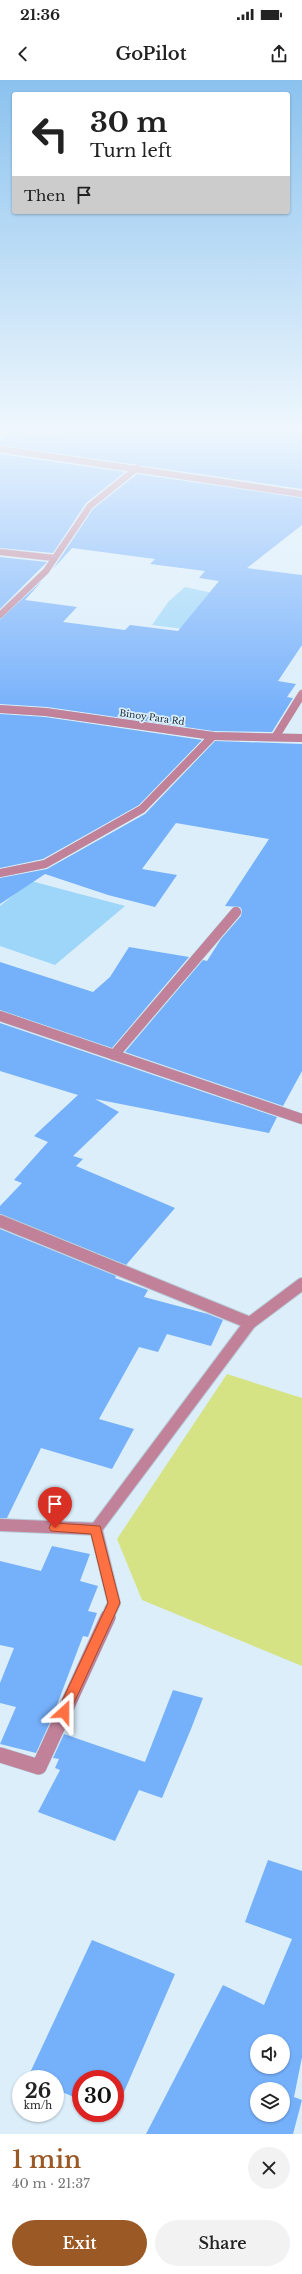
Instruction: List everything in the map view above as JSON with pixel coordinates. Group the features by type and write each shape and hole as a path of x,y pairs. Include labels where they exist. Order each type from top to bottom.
{"street":[{"path":"0,615 46,571 78,523"},
{"path":"0,552 54,558"},
{"path":"276,736 302,694"},
{"name":"Binoy Para Rd","path":"0,709 46,712 213,736 276,736 302,738"},
{"path":"0,873 46,864 142,809 213,736"},
{"path":"114,1055 236,912"},
{"path":"0,1016 302,1119"},
{"path":"0,1221 250,1323"},
{"path":"96,1529 250,1323 302,1284"},
{"path":"0,1525 96,1529"},
{"path":"0,1755 39,1767 114,1603 96,1529"}],"green space":[{"path":"227,1374 302,1398 302,1666 142,1600 117,1539"}],"water":[{"path":"185,587 227,596 200,631 152,625 169,601"},
{"path":"31,881 125,906 55,965 0,946 0,906"}],"building":[{"path":"0,523 73,523 53,553 0,548"},
{"path":"84,523 302,523 302,525 247,568 302,575 302,645 278,681 296,684 287,697 293,698 272,732 213,731 47,707 0,704 0,619 42,581 25,600 77,607 63,622 125,630 130,625 178,631 219,581 199,578 205,571 150,564 155,559 72,548 53,569"},
{"path":"0,557 47,562 0,609"},
{"path":"0,714 45,717 202,740 139,805 43,859 0,868"},
{"path":"215,741 302,744 302,1071 283,1106 125,1052 203,960 207,961 221,939 241,916 242,910 240,907 225,906 269,839 176,823 142,869 177,875 155,907 108,895 45,874 0,904 0,878 47,869 145,814"},
{"path":"129,947 189,957 112,1048 0,1010 0,962 93,992 110,977"},
{"path":"0,1023 277,1117 269,1133 95,1099 119,1112 73,1156 83,1159 76,1166 175,1208 126,1265 0,1214 0,1206 22,1183 14,1180 48,1142 34,1136 78,1095 0,1071"},
{"path":"0,1229 116,1276 115,1278 148,1290 144,1297 208,1314 223,1320 211,1346 167,1334 158,1352 139,1347 99,1419 134,1429 112,1469 41,1448 7,1518 0,1518"},
{"path":"52,1546 90,1554 80,1581 98,1586 88,1611 97,1613 88,1637 83,1636 52,1718 36,1753 0,1744 16,1707 0,1703 0,1683 14,1648 0,1645 0,1561 41,1571"},
{"path":"173,1690 203,1698 162,1798 139,1790 115,1841 38,1812 60,1770 55,1768 59,1759 53,1758 64,1734 145,1762"},
{"path":"268,1860 302,1871 302,2057 294,2097 302,2100 293,2134 146,2134 223,1985 264,2005 292,1939 245,1922"},
{"path":"92,1940 175,1974 124,2092 124,2070 72,2070 72,2096 64,2093 64,2070 31,2070"}],"route":[{"path":"55,1528 96,1529 114,1603 64,1712"}]}
